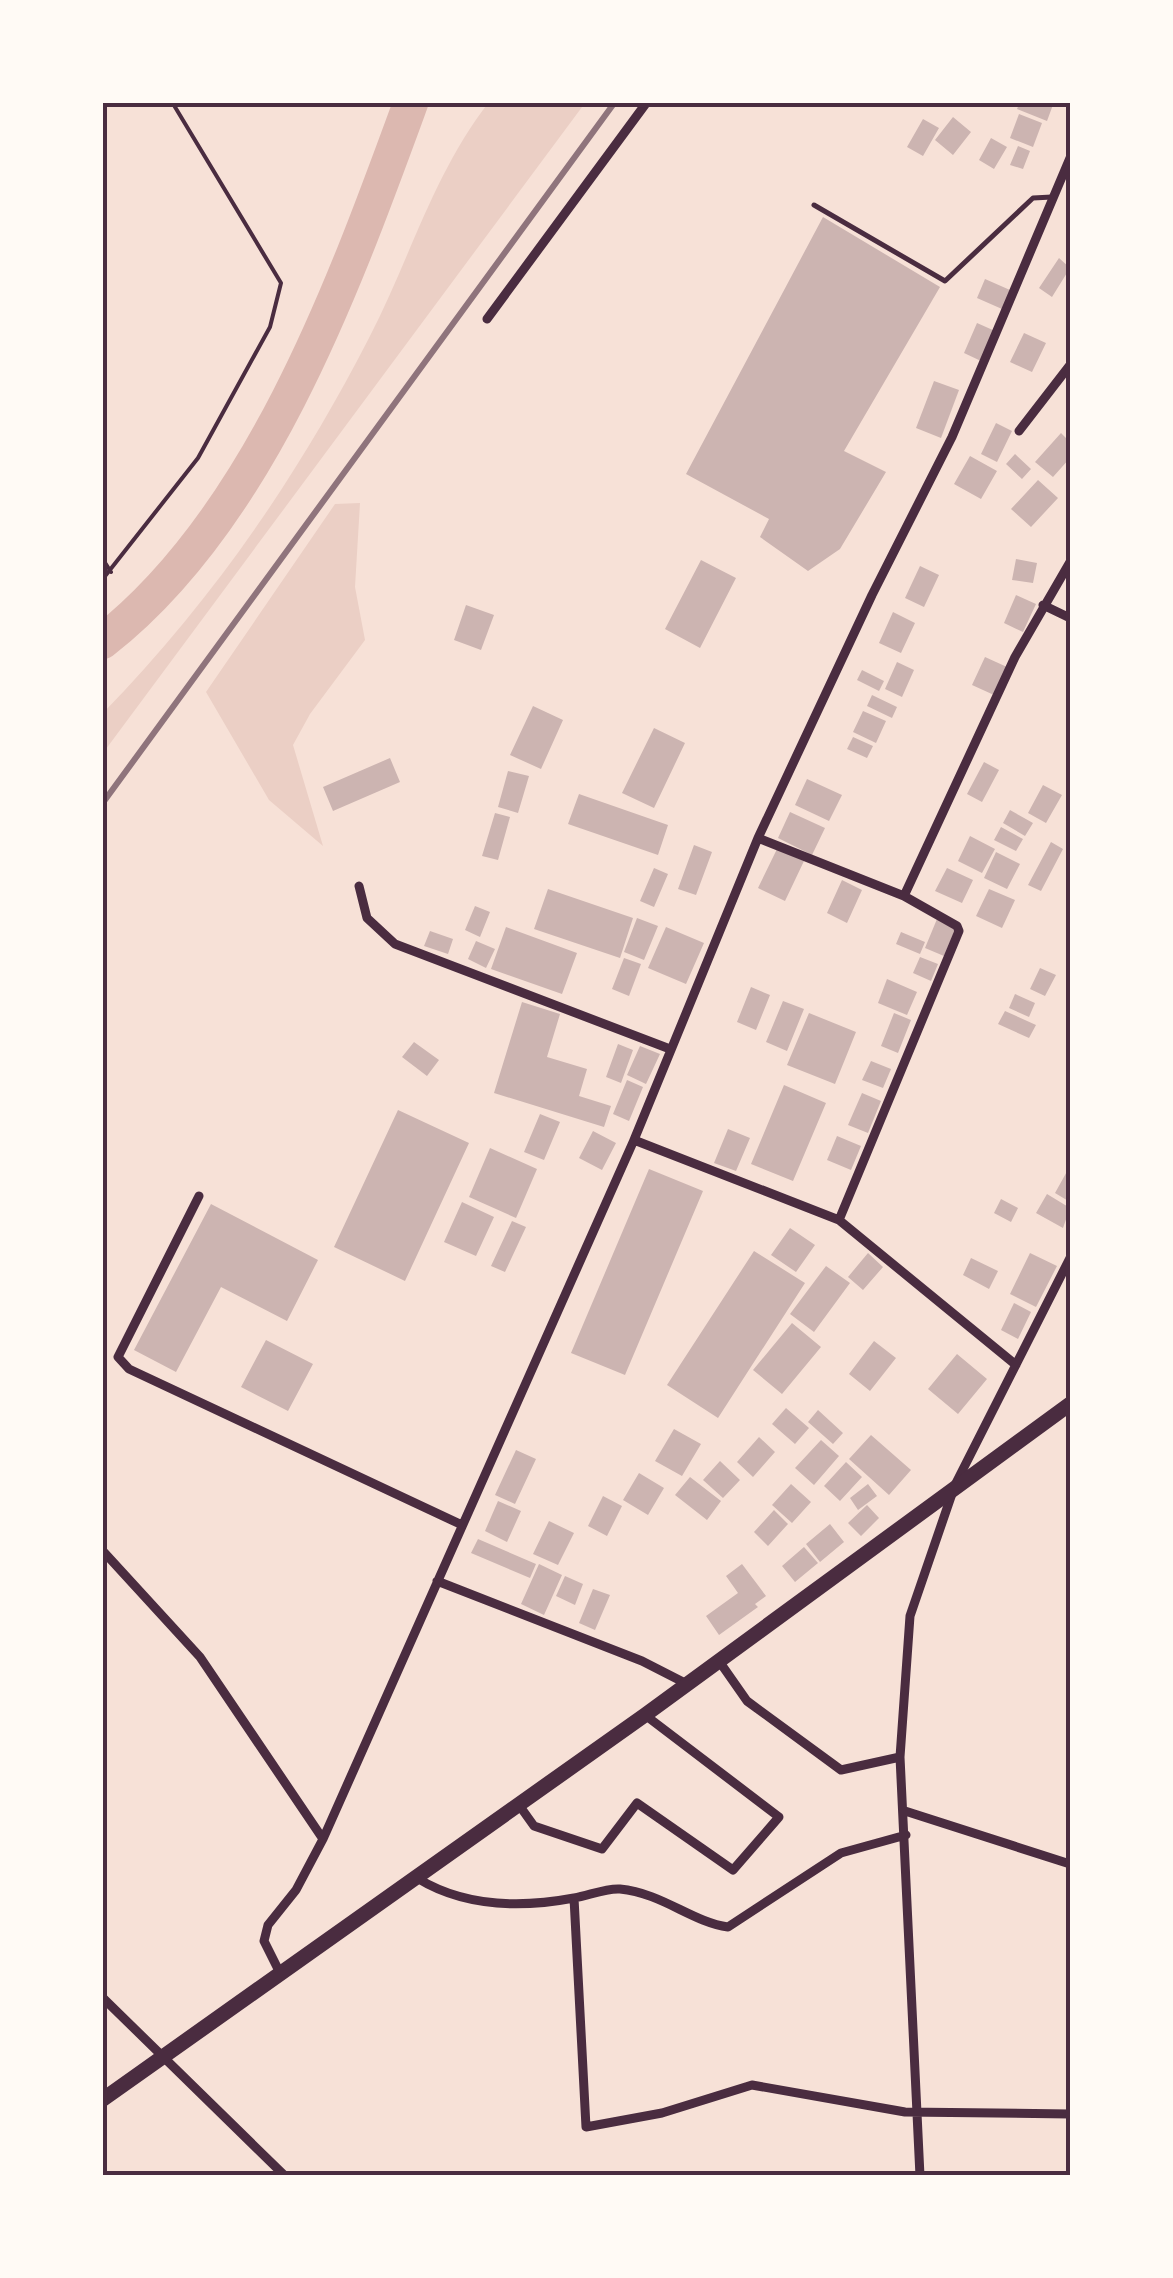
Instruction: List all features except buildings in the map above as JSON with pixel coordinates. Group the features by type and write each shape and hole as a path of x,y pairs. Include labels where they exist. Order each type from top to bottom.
{"main road":[{"path":"102,2100 645,1715 955,1484 1070,1404"}],"street":[{"path":"487,319 647,102"},
{"path":"281,1974 264,1941 268,1925 296,1890 324,1839 460,1524 634,1140 758,838 872,595 952,437 1070,158"},
{"path":"1019,431 1070,365"},
{"path":"904,896 1043,605 1070,562"},
{"path":"1043,605 1070,618"},
{"path":"758,838 904,896 958,926 839,1220"},
{"path":"359,886 367,918 395,944 670,1049"},
{"path":"634,1140 839,1220 1016,1364"},
{"path":"200,1196 118,1357 129,1369 460,1524"},
{"path":"920,2176 900,1757 910,1616 955,1484 1070,1258"},
{"path":"102,1550 200,1657 324,1839"},
{"path":"438,1581 642,1661 687,1684"},
{"path":"719,1661 747,1701 841,1770 900,1757"},
{"path":"519,1805 534,1826 602,1849 637,1803 733,1870 779,1817 645,1715"},
{"path":"905,1811 1070,1864"},
{"path":"417,1878 437,1891 522,1906 617,1889 672,1902 712,1925 728,1926 841,1853 906,1834"},
{"path":"574,1898 586,2127 662,2114 752,2085 906,2112 918,2109 1070,2114"},
{"path":"102,1997 286,2176"}],"lane":[{"path":"814,206 945,281 1033,198 1056,197"}],"path":[{"path":"102,580 198,458 270,327 281,283 172,102"},
{"path":"102,558 111,572"}],"shaded area":[{"path":"489,102 585,103 103,753 103,713 216,582 282,489 369,338 452,158"},
{"path":"360,503 355,587 365,640 310,714 293,745 323,846 269,800 206,692 335,504"}],"waterway":[{"path":"102,642 158,591 208,531 252,465 325,321 411,102"}],"railway":[{"path":"102,804 615,102"}]}
